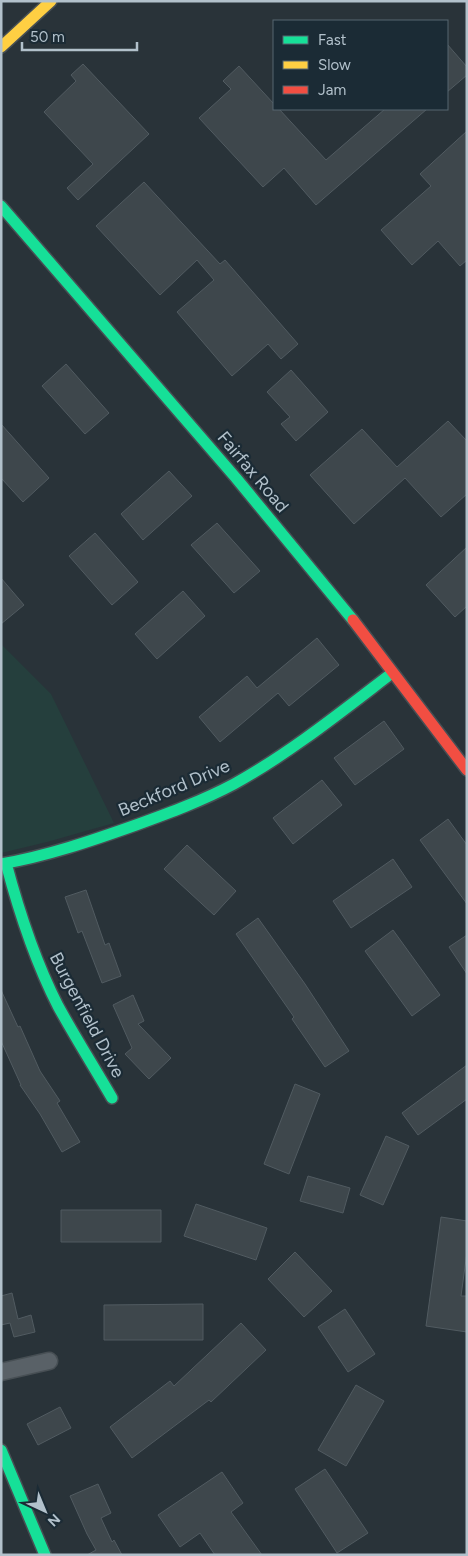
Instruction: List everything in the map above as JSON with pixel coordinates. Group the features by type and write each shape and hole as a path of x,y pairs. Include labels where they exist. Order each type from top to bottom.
{"street":[{"path":"1,47 51,1"},
{"name":"Fairfax Road","path":"1,206 256,502 355,623 467,770"},
{"name":"Beckford Drive","path":"4,864 79,845 208,796 288,751 392,673"},
{"name":"Burgenfield Drive","path":"4,864 36,956 58,1005 112,1098"},
{"path":"1,1372 49,1361"},
{"path":"1,1450 45,1555"}],"green space":[{"path":"1,644 51,694 114,823 1,853"}],"building":[{"path":"448,45 467,67 467,75 448,91"},
{"path":"83,64 149,134 78,200 67,188 93,164 44,112 76,81 71,75"},
{"path":"239,66 273,103 273,110 280,110 326,160 384,110 426,110 316,205 284,168 263,187 199,118 231,89 223,81"},
{"path":"467,131 467,260 460,266 438,241 412,265 381,230 431,186 420,174"},
{"path":"144,182 220,264 225,260 298,344 281,359 268,344 232,376 177,312 214,280 197,260 160,295 96,226"},
{"path":"66,364 109,413 85,434 42,386"},
{"path":"291,370 328,412 296,441 281,424 290,417 267,392"},
{"path":"448,421 467,441 467,494 441,517 405,478 354,524 310,475 362,429 397,467"},
{"path":"1,424 49,478 23,502 1,478"},
{"path":"169,471 192,496 143,540 121,514"},
{"path":"217,523 260,571 234,593 191,545"},
{"path":"95,533 138,582 112,605 69,556"},
{"path":"467,547 467,606 455,617 426,585"},
{"path":"1,578 24,605 1,624"},
{"path":"183,591 205,616 157,659 135,634"},
{"path":"317,638 339,665 289,706 278,693 220,742 199,717 247,676 257,688"},
{"path":"384,721 404,749 355,785 334,758"},
{"path":"322,780 342,805 293,844 273,818"},
{"path":"448,819 467,845 467,904 420,840"},
{"path":"187,845 236,891 214,915 164,869"},
{"path":"393,859 412,887 351,928 333,901"},
{"path":"86,890 105,945 109,943 121,976 102,983 82,931 78,933 65,897"},
{"path":"258,918 305,984 349,1051 325,1067 292,1019 294,1017 236,934"},
{"path":"393,930 440,995 412,1016 365,951"},
{"path":"467,935 467,974 449,947"},
{"path":"1,990 18,1027 20,1026 40,1071 60,1101 57,1103 80,1142 62,1152 40,1114 20,1085 1,1041"},
{"path":"133,995 144,1021 138,1024 171,1058 149,1079 125,1054 132,1048 113,1005"},
{"path":"467,1065 467,1099 418,1135 402,1113"},
{"path":"295,1084 320,1094 289,1174 264,1164"},
{"path":"386,1136 409,1146 383,1205 360,1195"},
{"path":"308,1176 350,1188 343,1213 300,1201"},
{"path":"196,1204 267,1228 256,1260 184,1236"},
{"path":"61,1210 161,1210 161,1242 61,1242"},
{"path":"441,1217 467,1221 467,1252 461,1296 467,1296 467,1332 426,1326"},
{"path":"295,1252 332,1291 304,1317 268,1279"},
{"path":"12,1293 18,1319 31,1315 35,1332 14,1337 10,1323 1,1325 1,1296"},
{"path":"203,1304 203,1340 104,1340 104,1305"},
{"path":"345,1309 375,1354 348,1372 318,1327"},
{"path":"241,1323 266,1350 211,1402 209,1400 132,1458 110,1427 170,1381 174,1386"},
{"path":"356,1385 384,1401 346,1466 318,1450"},
{"path":"60,1407 71,1428 38,1445 27,1424"},
{"path":"325,1469 368,1533 337,1553 295,1489"},
{"path":"222,1472 243,1503 231,1512 262,1555 215,1555 200,1533 180,1547 158,1515"},
{"path":"98,1484 111,1513 101,1518 112,1542 114,1540 122,1555 87,1555 96,1550 70,1496"}],"traffic: fast":[{"path":"1,206 236,478 353,620"},
{"path":"1,864 52,852 102,837 173,811 222,790 255,772 295,746 392,673"},
{"path":"6,863 16,900 42,972 64,1018 112,1098"},
{"path":"1,1450 45,1555"}],"traffic: slow":[{"path":"1,47 51,1"}],"traffic: jam":[{"path":"353,620 467,770"}]}
